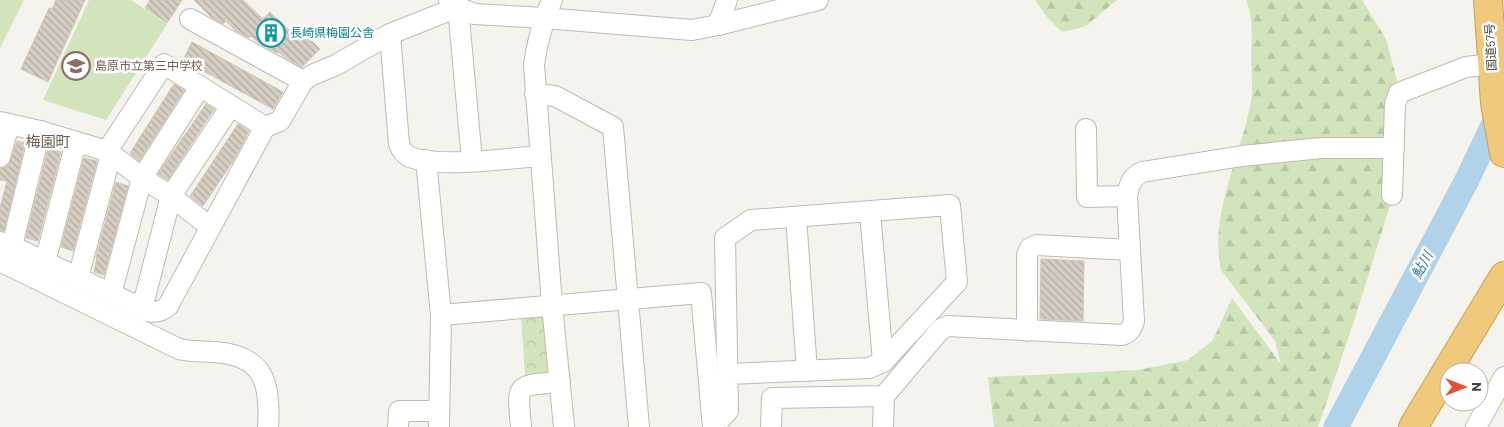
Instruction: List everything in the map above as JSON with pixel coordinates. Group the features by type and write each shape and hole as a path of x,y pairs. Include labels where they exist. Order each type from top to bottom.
{"highway":[{"name":"国道57号","path":"1488,0 1491,64 1499,128"},
{"path":"1413,427 1503,277"}],"street":[{"path":"426,20 432,0"},
{"path":"718,25 727,0"},
{"path":"453,4 474,14 548,9 669,29 692,30 818,0"},
{"path":"4,250 45,262 147,312 159,312 168,306 265,127 280,121 303,81 336,65 390,34 426,20 453,4"},
{"path":"453,4 472,161"},
{"path":"548,9 536,46 534,65 535,94 564,427"},
{"path":"190,19 303,81"},
{"path":"390,34 399,144 403,153 410,157 448,162 540,156"},
{"path":"78,278 109,153 164,64 265,127"},
{"path":"1392,195 1395,104 1399,93 1466,67 1491,64"},
{"path":"111,294 142,178 200,86"},
{"path":"535,94 555,96 613,127 639,427"},
{"path":"142,309 171,196 231,106"},
{"path":"0,157 4,123 40,131 109,153 142,178 171,196 210,227"},
{"path":"1086,128 1087,197 1127,196"},
{"path":"4,250 40,131"},
{"path":"45,262 76,142"},
{"path":"883,427 884,396 941,329 948,326 1122,335 1128,333 1134,321 1127,196 1131,181 1142,172 1242,156 1322,148 1394,148"},
{"path":"398,427 399,411 439,419 441,314 426,160"},
{"path":"713,427 728,411 727,374 725,238 751,220 950,206 957,282 883,362 869,368 727,374"},
{"path":"870,212 883,362"},
{"path":"796,217 807,371"},
{"path":"1027,331 1027,255 1030,248 1037,245 1130,250"},
{"path":"4,250 179,349 228,354 242,358 255,365 260,371 267,390 268,427"},
{"path":"441,314 701,293 713,427"},
{"path":"1476,427 1504,377"},
{"path":"521,427 518,397 520,391 529,384 560,382"},
{"path":"771,427 772,398 884,396"}],"green space":[{"path":"0,0 24,0 0,48"},
{"path":"89,0 131,0 167,24 106,120 43,100"},
{"path":"1035,0 1117,0 1086,26 1062,32 1047,17"},
{"path":"1246,0 1362,0 1386,39 1404,107 1393,196 1355,318 1318,427 994,427 988,377 1138,370 1188,360 1213,340 1232,298 1281,364 1275,341 1221,270 1218,249 1222,208 1251,100 1252,26"},
{"path":"547,314 552,373 525,375 521,316"}],"building":[{"path":"56,0 85,0 48,82 21,69 49,8 52,9"},
{"path":"150,0 182,0 167,23 145,8"},
{"name":"長崎県梅園公舎","path":"194,0 243,0 263,19 270,12 290,31 295,25 320,49 302,67 259,43 251,36 249,38 236,31 226,21 223,24 212,18"},
{"path":"192,42 283,92 273,109 183,60"},
{"path":"174,84 184,90 139,161 130,153"},
{"path":"206,104 214,109 168,180 158,174"},
{"path":"238,124 249,131 235,158 203,206 190,196"},
{"path":"17,141 25,143 4,231 0,230 0,208 7,181 0,180 0,169 9,165"},
{"path":"48,149 61,152 38,241 26,238"},
{"path":"84,158 97,161 73,251 61,247"},
{"path":"116,182 128,186 104,275 94,272 96,257"},
{"path":"1041,259 1084,261 1083,321 1040,319"}],"waterway":[{"name":"鮎川","path":"1336,427 1467,180 1502,106"}],"place":[{"name":"長崎県梅園公舎","path":"271,33"},
{"name":"島原市立第三中学校","path":"76,66"}],"district":[{"name":"梅園町","path":"48,142"}]}
